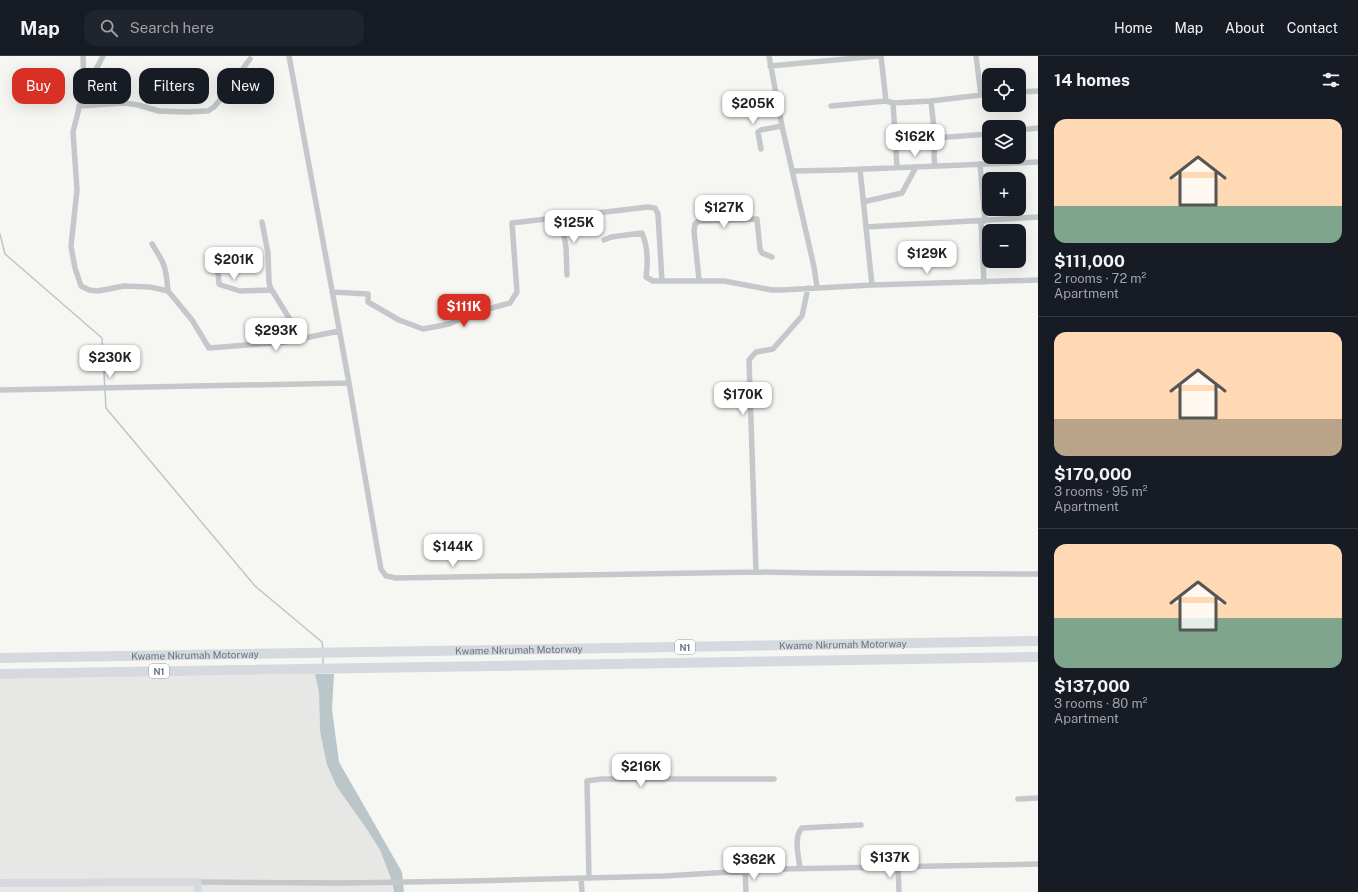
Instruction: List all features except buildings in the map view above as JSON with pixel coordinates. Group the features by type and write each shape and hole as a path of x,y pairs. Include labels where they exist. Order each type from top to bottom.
{"highway":[{"name":"Kwame Nkrumah Motorway","path":"0,658 1038,641"},
{"name":"Kwame Nkrumah Motorway","path":"0,674 1038,657"}],"street":[{"path":"84,56 84,68"},
{"path":"97,68 103,56"},
{"path":"289,56 349,383 381,569 386,576 396,578 756,572 868,574 1038,574"},
{"path":"769,56 782,126 814,267 817,288"},
{"path":"770,66 878,56"},
{"path":"881,56 886,101"},
{"path":"831,106 886,101 893,103 931,101 981,95 976,56"},
{"path":"168,291 150,287 124,286 98,291 89,290 81,286 75,268 71,246 77,190 73,132 79,106 124,103 159,111 208,111 220,100 250,59"},
{"path":"1026,92 1038,91"},
{"path":"931,101 935,138 935,166"},
{"path":"893,103 897,168"},
{"path":"761,149 758,132 761,130 782,126"},
{"path":"1026,129 1038,128"},
{"path":"935,138 982,135"},
{"path":"793,171 1037,162 1038,155"},
{"path":"980,164 984,282"},
{"path":"863,202 902,193 916,167"},
{"path":"860,169 872,285"},
{"path":"332,292 368,294 368,302 399,320 423,329 449,324 481,311 510,303 517,292 512,223 561,216 648,207 654,208 658,214 662,281"},
{"path":"561,216 566,247 567,275"},
{"path":"866,228 1038,217"},
{"path":"699,280 694,231 695,224 698,221 756,219 760,249 762,253 772,257"},
{"path":"262,222 268,253 269,282 271,290 302,339"},
{"path":"604,240 611,237 642,233 646,242 646,277 653,281 724,281 772,290 872,285 1038,280"},
{"path":"152,244 163,261 166,270 168,291 192,320 209,348 286,342 339,331"},
{"path":"216,250 219,282 221,286 240,291 271,290"},
{"path":"756,572 749,360 756,352 773,349 802,316 808,288"},
{"path":"0,390 349,383"},
{"path":"589,878 586,780 774,778"},
{"path":"1018,799 1038,798"},
{"path":"800,869 798,837 799,831 802,828 861,825"},
{"path":"0,883 408,882 664,876 745,871 898,866 1038,864"},
{"path":"898,866 899,892"},
{"path":"745,871 746,892"},
{"path":"581,878 582,892"},
{"path":"197,882 198,892"}],"shaded area":[{"path":"315,674 319,693 320,731 366,828 380,850 390,876 393,892 0,892 0,679"},
{"path":"315,674 334,674 332,709 339,762 402,872 404,892 394,892 390,876 380,850 337,787 327,765 320,731 319,693"}],"waterway":[{"path":"0,234 5,254 102,338 106,408 255,586 322,642 323,649"},
{"path":"323,657 323,665"}]}
